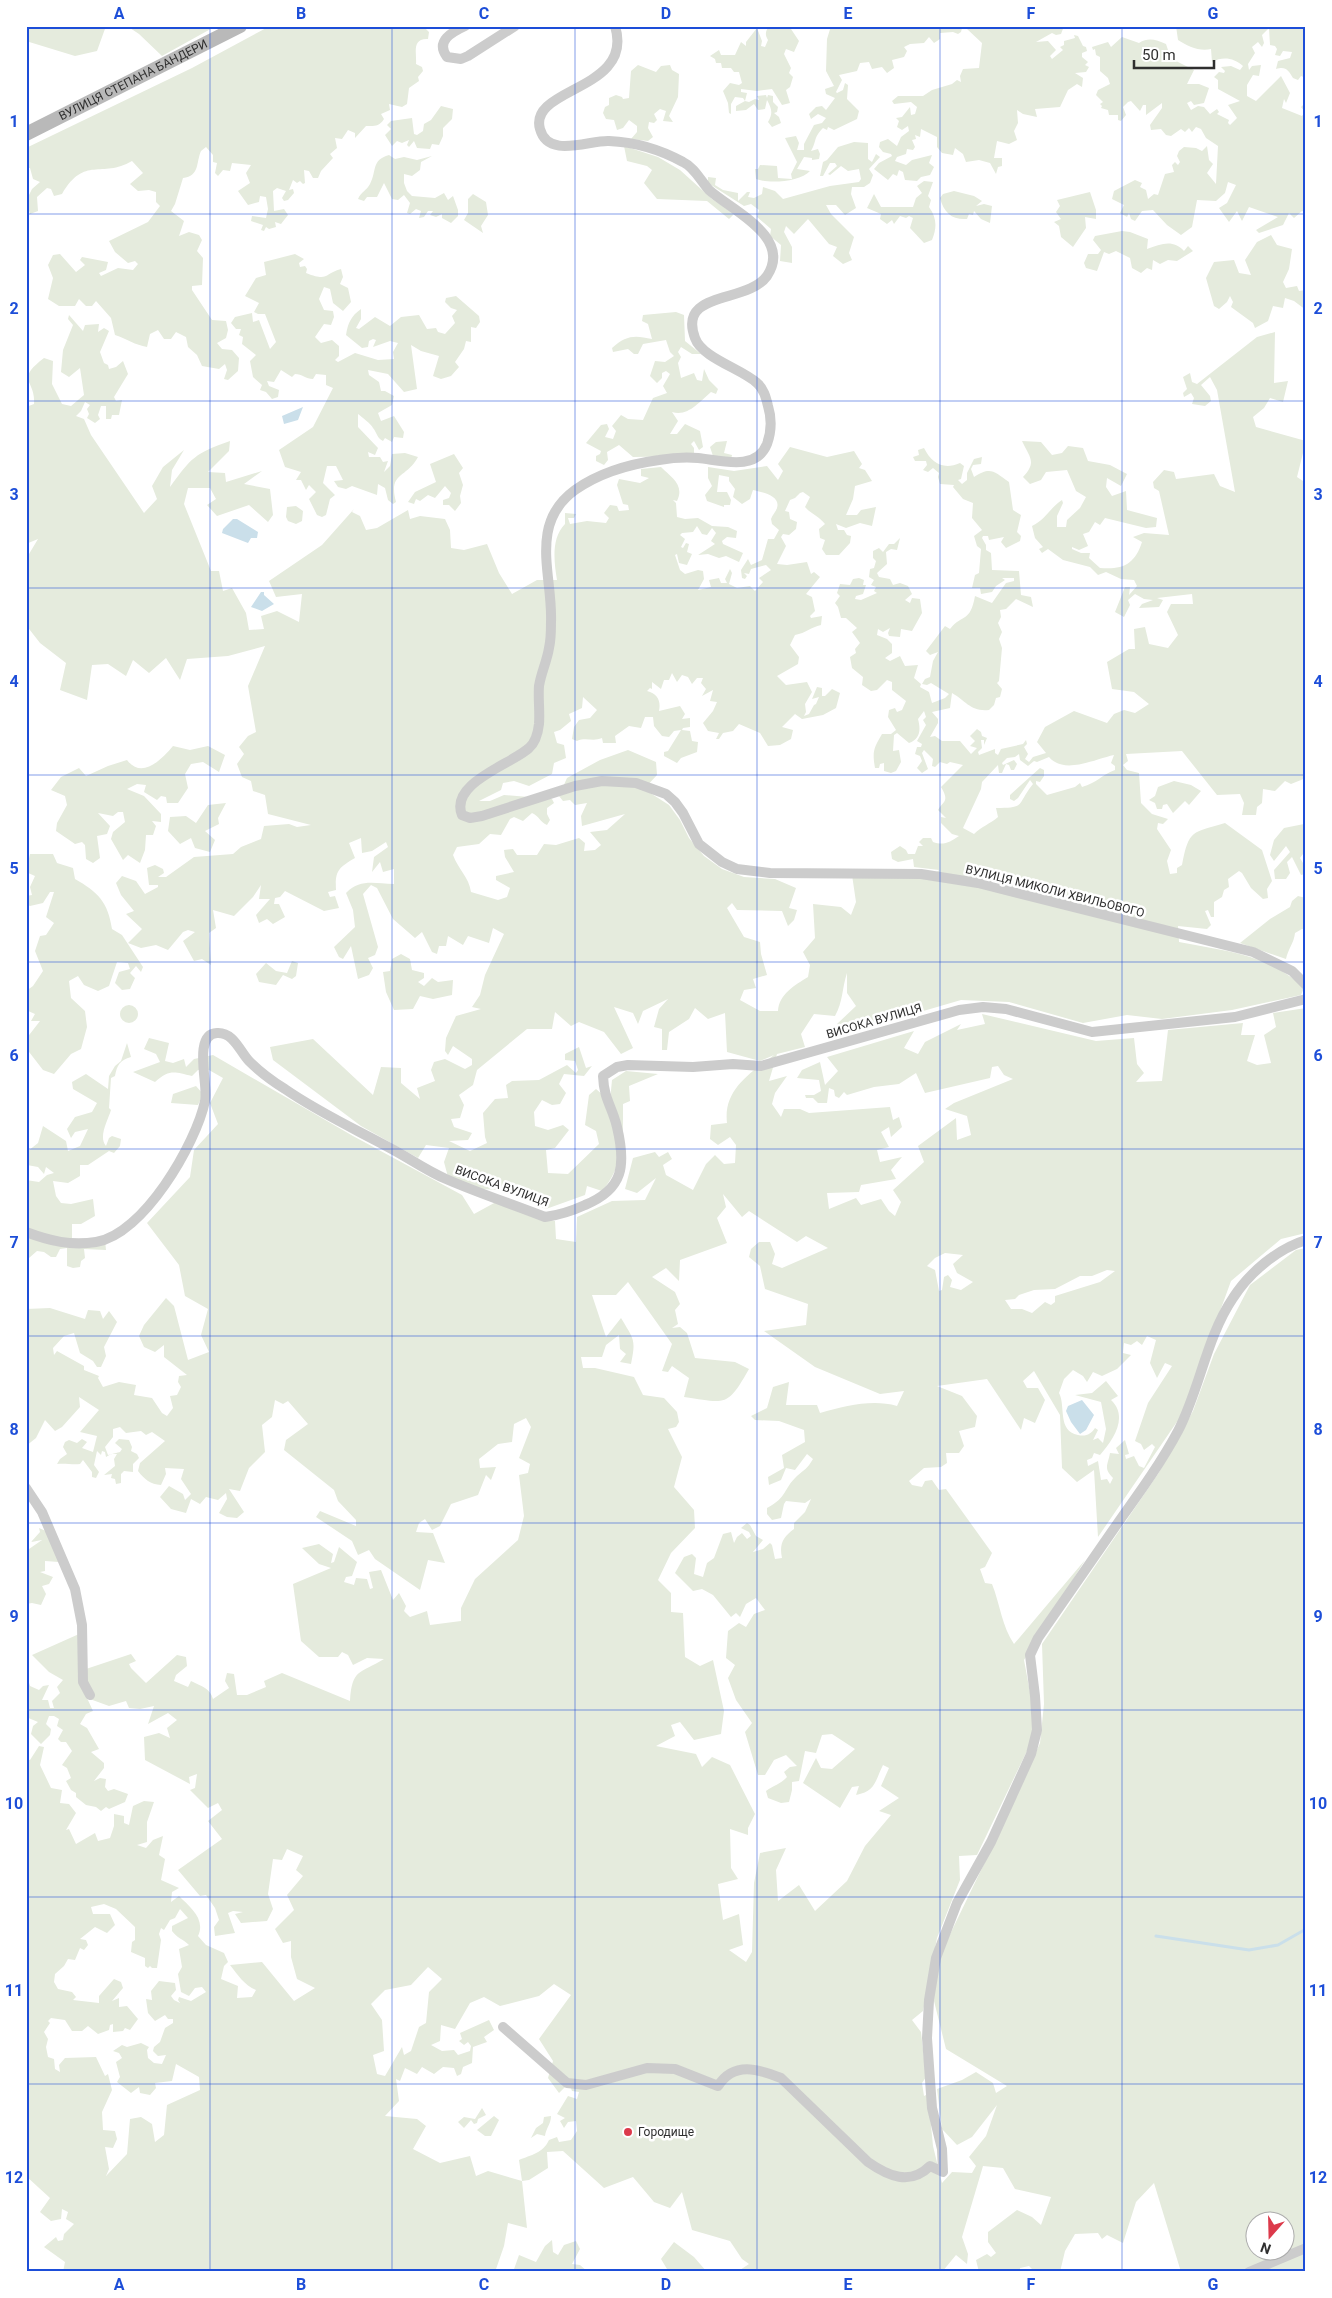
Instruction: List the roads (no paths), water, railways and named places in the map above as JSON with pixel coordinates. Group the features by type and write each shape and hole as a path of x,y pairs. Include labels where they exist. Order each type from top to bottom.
{"main road":[{"name":"ВУЛИЦЯ СТЕПАНА БАНДЕРИ","path":"26,134 240,26"}],"street":[{"path":"465,26 450,33 443,41 443,52 447,57 461,59 468,56 515,26"},
{"name":"ВУЛИЦЯ МИКОЛИ ХВИЛЬОВОГО","path":"615,26 619,43 615,58 606,69 558,98 542,114 539,126 542,134 552,144 563,147 605,141 622,142 643,146 687,163 710,190 764,233 772,249 773,262 768,275 760,283 748,290 712,300 696,309 693,317 695,340 704,350 757,383 764,392 772,425 766,447 751,460 722,463 697,458 662,459 621,467 580,487 561,504 547,533 545,565 551,620 549,648 540,685 536,739 530,748 490,771 475,783 461,798 459,806 462,815 470,818 482,816 575,786 602,781 636,783 666,794 675,802 683,814 699,844 722,862 737,869 770,873 921,874 978,883 1253,952 1292,971 1306,985"},
{"name":"ВИСОКА ВУЛИЦЯ","path":"26,1232 68,1244 102,1241 120,1231 138,1216 161,1191 178,1166 201,1118 206,1098 203,1060 204,1044 208,1036 216,1032 226,1034 236,1042 248,1060 268,1078 305,1103 444,1179 545,1217 562,1214 595,1201 607,1194 616,1184 620,1173 622,1156 617,1126 603,1093 603,1076 617,1067 628,1065 692,1068 733,1064 761,1066 959,1010 983,1007 1006,1008 1092,1032 1235,1017 1306,999"},
{"path":"503,2027 567,2083 586,2085 647,2068 676,2069 718,2086 722,2079 734,2072 752,2068 764,2071 781,2078 868,2162 884,2173 896,2178 916,2176 930,2166 943,2172 942,2149 932,2108 928,2065 929,2000 936,1958 956,1903 991,1842 1031,1754 1037,1730 1030,1655 1038,1638 1154,1471 1176,1435 1189,1410 1221,1319 1232,1298 1246,1280 1265,1264 1282,1251 1306,1240"},
{"path":"26,1488 42,1512 75,1589 82,1626 82,1682 90,1695"},
{"path":"1249,2272 1278,2258 1306,2248"}],"water":[{"path":"303,407 298,420 284,424 282,416"},
{"path":"233,519 237,519 258,532 257,538 251,538 248,543 222,533 223,529"},
{"path":"261,592 264,592 264,595 274,604 262,611 251,607"},
{"path":"1082,1400 1094,1415 1086,1430 1080,1434 1066,1411 1068,1406"}],"waterway":[{"path":"1156,1936 1249,1950 1278,1945 1306,1929"}],"place":[{"name":"Городище","path":"628,2132"}]}
